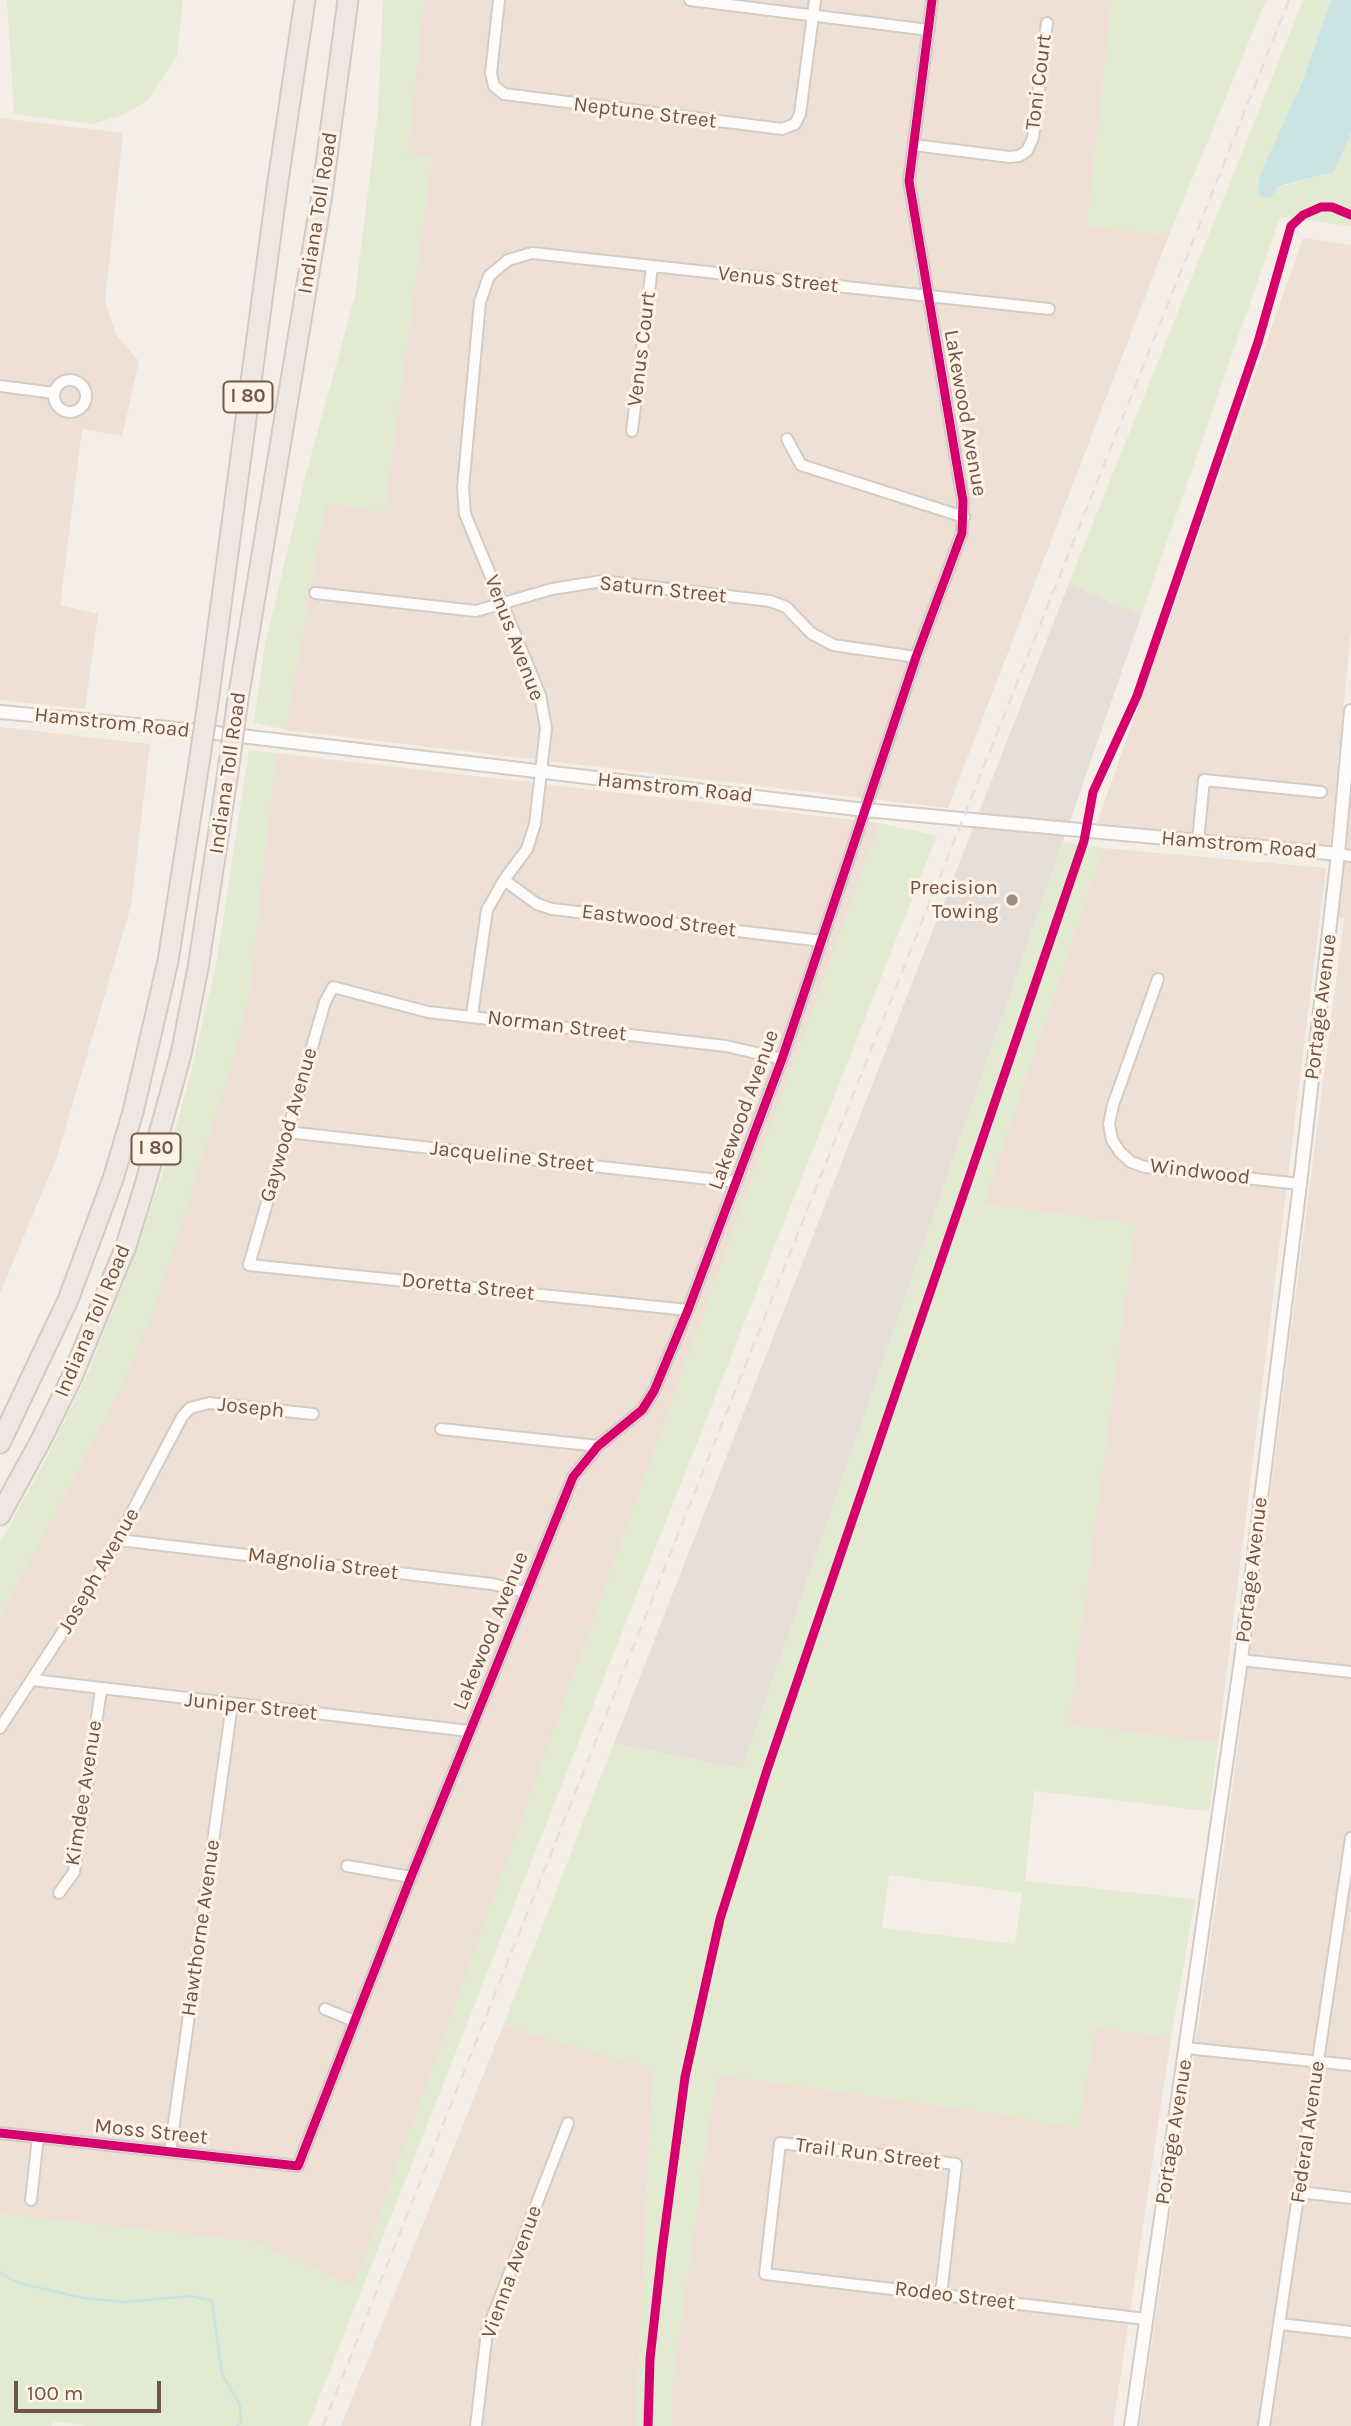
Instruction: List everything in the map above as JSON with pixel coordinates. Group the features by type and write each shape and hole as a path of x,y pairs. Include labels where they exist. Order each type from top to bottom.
{"highway":[{"path":"290,93 295,0"},
{"name":"Indiana Toll Road","path":"0,1443 68,1300 108,1191 133,1112 169,961 208,702 290,93 305,0"},
{"name":"Indiana Toll Road","path":"0,1515 72,1377 126,1246 178,1067 198,968 237,705 322,194 348,0"},
{"path":"335,97 359,0"}],"street":[{"name":"Neptune Street","path":"499,0 491,73 496,89 511,96 782,130 795,124 800,114 813,15"},
{"path":"690,0 929,30"},
{"path":"813,15 815,0"},
{"name":"Lakewood Avenue","path":"298,2165 469,1731 573,1477 598,1446 642,1410 654,1391 688,1310 782,1059 916,657 962,533 964,517 909,181 932,0"},
{"name":"Toni Court","path":"914,145 1010,157 1019,156 1028,149 1033,138 1047,23"},
{"name":"Venus Street","path":"508,260 532,253 1049,309"},
{"name":"Venus Avenue","path":"472,1016 487,910 504,880 527,849 531,837 546,727 540,695 466,514 463,488 480,302 489,276 508,260"},
{"name":"Venus Court","path":"632,431 652,267"},
{"path":"0,386 54,393"},
{"path":"787,439 802,465 964,517"},
{"name":"Saturn Street","path":"315,593 475,611 552,589 602,580 770,601 786,607 811,633 833,645 916,657"},
{"name":"Portage Avenue","path":"1131,2426 1241,1660 1300,1184 1345,855 1351,711"},
{"name":"Hamstrom Road","path":"0,712 200,731 865,810 1345,855"},
{"path":"1198,841 1204,780 1321,792"},
{"name":"Eastwood Street","path":"504,880 537,904 552,909 822,941"},
{"name":"Windwood","path":"1158,979 1113,1105 1110,1124 1112,1140 1120,1152 1131,1162 1145,1167 1300,1184"},
{"name":"Norman Street","path":"333,987 428,1012 726,1046 782,1059"},
{"name":"Gaywood Avenue","path":"249,1265 324,1002 333,987"},
{"name":"Jacqueline Street","path":"287,1132 736,1182"},
{"name":"Doretta Street","path":"249,1265 688,1310"},
{"name":"Joseph","path":"190,1408 209,1403 313,1414"},
{"name":"Joseph Avenue","path":"0,1728 94,1584 182,1417 190,1408"},
{"path":"441,1429 598,1446"},
{"name":"Magnolia Street","path":"119,1540 492,1584 526,1592"},
{"path":"1241,1660 1351,1672"},
{"name":"Juniper Street","path":"33,1680 469,1731"},
{"name":"Kimdee Avenue","path":"59,1893 74,1872 101,1690"},
{"name":"Hawthorne Avenue","path":"170,2152 232,1704"},
{"name":"Federal Avenue","path":"1265,2426 1351,1838"},
{"path":"347,1866 411,1877"},
{"path":"325,2009 354,2021"},
{"path":"1186,2048 1351,2065"},
{"name":"Vienna Avenue","path":"476,2426 487,2331 568,2123"},
{"name":"Moss Street","path":"0,2133 298,2165"},
{"path":"31,2200 38,2137"},
{"name":"Trail Run Street","path":"765,2274 780,2143 956,2164 941,2295"},
{"path":"1299,2192 1351,2198"},
{"name":"Rodeo Street","path":"765,2274 1146,2319"},
{"path":"1280,2324 1351,2332"}],"shaded area":[{"path":"424,0 1112,0 1087,226 1169,235 948,808 285,730 325,503 384,511 432,157 407,154"},
{"path":"0,118 123,133 105,301 116,335 139,361 122,436 82,429 60,605 98,614 85,709 0,700"},
{"path":"1303,238 1351,245 1351,629 1330,849 1097,823"},
{"path":"1069,583 1141,616 742,1769 614,1743"},
{"path":"1351,711 1351,2426 1140,2426 1233,1785 1344,918 1331,916"},
{"path":"0,727 150,744 131,906 57,1157 0,1293"},
{"path":"276,753 880,823 354,2287 255,2242 0,2214 0,1616 120,1389 248,1001"},
{"path":"1103,848 1326,868 1218,1743 1068,1725 1135,1224 983,1204"},
{"path":"503,2026 653,2068 636,2426 341,2426"},
{"path":"1096,2027 1171,2038 1113,2426 672,2426 672,2383 716,2074 1077,2127"}],"green space":[{"path":"7,0 183,0 177,55 148,100 123,115 92,124 14,114"},
{"path":"383,0 424,0 407,154 432,157 384,511 325,503 285,730 254,722 265,644 306,474 355,296 378,111"},
{"path":"1112,0 1266,0 1169,235 1087,226"},
{"path":"1303,0 1331,0 1292,107 1277,188 1334,172 1351,133 1351,226 1280,217 1141,616 1069,583"},
{"path":"249,750 276,753 248,1001 227,1081 150,1321 120,1389 0,1616 0,1542 42,1467 88,1373 131,1265 161,1178 190,1077 216,965"},
{"path":"880,823 937,836 308,2426 89,2426 53,2421 52,2426 0,2426 0,2214 255,2242 354,2286"},
{"path":"1063,842 1103,848 983,1204 1135,1224 1068,1725 1218,1743 1209,1811 1034,1791 1025,1881 1195,1899 1171,2038 1096,2027 1078,2128 993,2113 716,2074 672,2383 672,2426 636,2426 653,2069 503,2026 614,1743 742,1769","holes":["889,1875 1022,1893 1015,1944 882,1928"]}],"water":[{"path":"1331,0 1351,0 1351,133 1334,172 1283,185 1277,188 1270,198 1262,197 1258,193 1260,175 1301,84"}],"waterway":[{"path":"0,2273 19,2283 83,2298 125,2302 190,2296 212,2301 222,2374 240,2405 241,2423 237,2426"}],"railway":[{"path":"323,2426 1289,0"}],"cycle path":[{"path":"0,2133 298,2166 411,1877 573,1477 598,1446 642,1410 654,1391 688,1310 782,1059 916,657 962,533 963,501 909,181 932,0"},
{"path":"648,2426 650,2359 685,2077 720,1919 767,1770 1084,841 1093,792 1137,696 1258,342 1291,226 1303,215 1321,207 1332,207 1351,215"}],"place":[{"name":"Precision Towing","path":"1012,900"}]}
